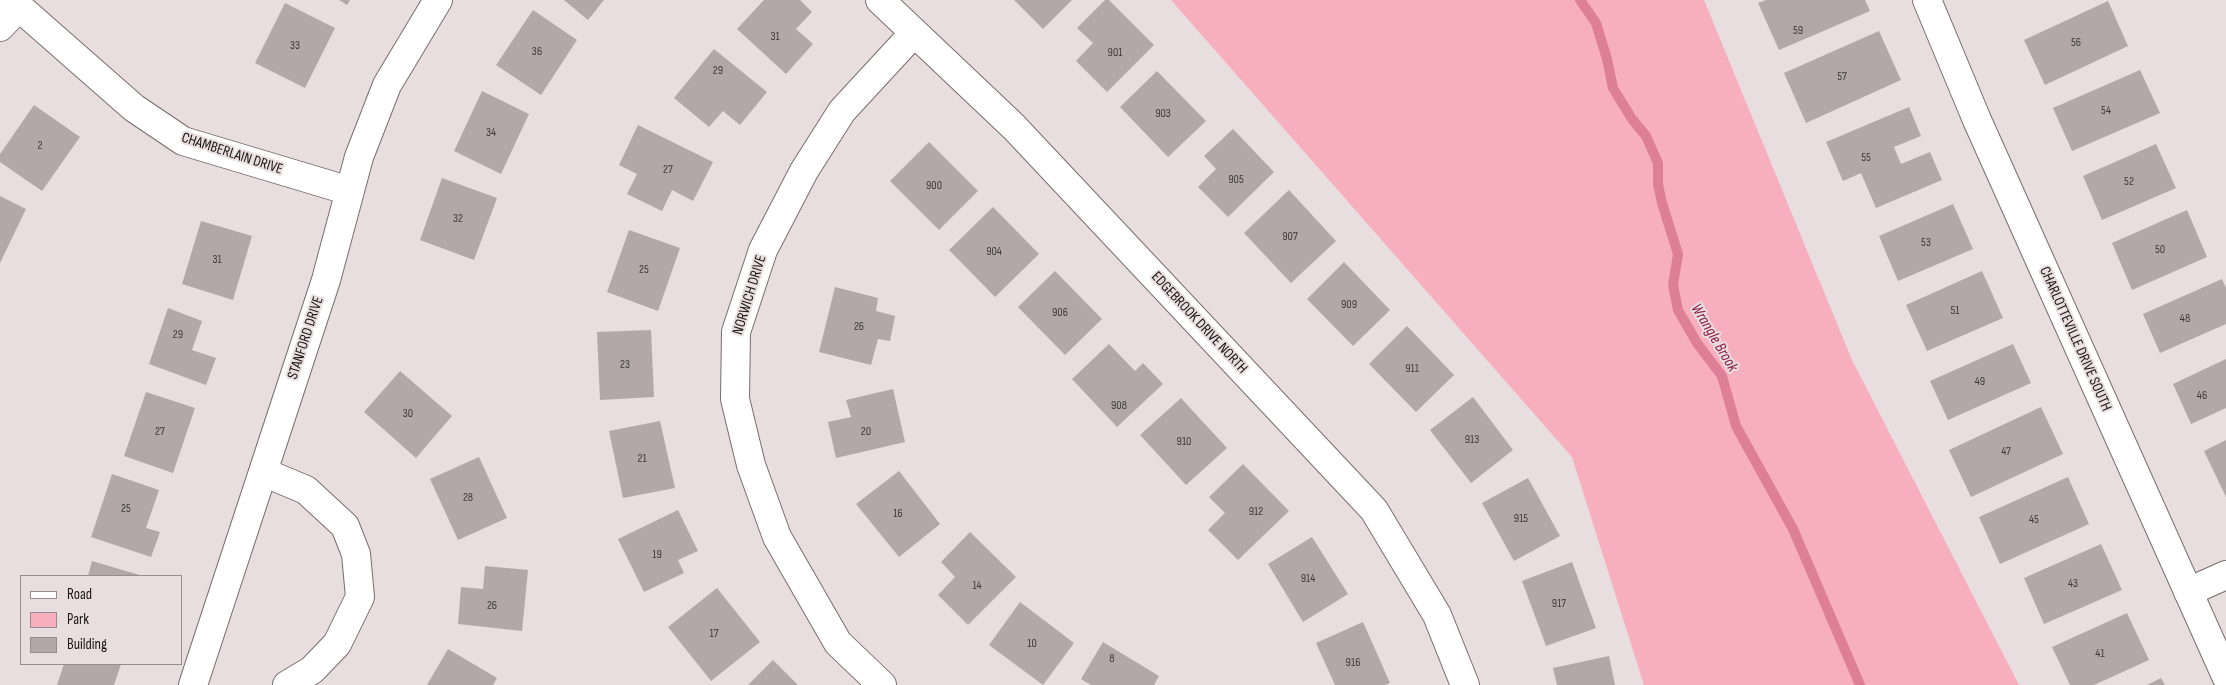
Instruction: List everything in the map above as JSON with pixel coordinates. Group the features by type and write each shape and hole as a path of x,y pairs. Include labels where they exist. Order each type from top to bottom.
{"street":[{"name":"STANFORD DRIVE","path":"198,683 263,472 326,280 359,157 387,85 438,0"},
{"name":"EDGEBROOK DRIVE NORTH","path":"880,0 1014,127 1374,510 1437,614 1466,685"},
{"name":"CHARLOTTEVILLE DRIVE SOUTH","path":"1927,0 1977,120 2226,676"},
{"name":"CHAMBERLAIN DRIVE","path":"10,12 134,108 184,141 350,191"},
{"name":"NORWICH DRIVE","path":"882,685 838,643 777,537 751,465 735,399 736,332 763,250 804,171 842,111 914,33"},
{"path":"263,472 306,490 345,526 356,554 360,597 337,644 312,670 287,685"},
{"path":"2188,592 2226,576"}],"green space":[{"path":"1171,0 1704,0 1852,360 2019,685 1644,685 1572,457"}],"building":[{"path":"339,0 350,0 347,5"},
{"path":"564,0 604,0 588,20"},
{"path":"764,0 800,0 812,12 796,29 813,44 786,74 737,29"},
{"path":"1014,0 1072,0 1043,29"},
{"path":"1105,0 1109,0 1154,45 1107,92 1076,61 1093,43 1077,28"},
{"path":"1766,0 1865,0 1870,11 1779,50 1758,3"},
{"path":"2108,1 2128,46 2045,85 2024,40"},
{"path":"285,3 335,28 305,88 255,63"},
{"path":"533,10 577,40 541,95 496,65"},
{"path":"1879,31 1901,80 1806,123 1784,73"},
{"path":"714,49 767,92 740,125 723,111 709,127 674,98"},
{"path":"2140,70 2160,113 2072,151 2053,108"},
{"path":"1157,71 1206,121 1168,157 1120,107"},
{"path":"482,91 529,114 501,174 454,151"},
{"path":"34,105 80,137 42,191 0,162 0,154"},
{"path":"1909,107 1921,136 1894,147 1901,164 1930,152 1942,180 1876,208 1861,173 1843,181 1826,142"},
{"path":"638,125 713,162 693,201 672,190 662,211 627,194 637,174 619,165"},
{"path":"1233,129 1274,172 1228,217 1198,187 1216,169 1204,156"},
{"path":"929,142 978,191 939,230 890,181"},
{"path":"2156,144 2176,188 2102,220 2083,176"},
{"path":"442,178 497,198 474,260 420,240"},
{"path":"1289,190 1336,241 1291,283 1244,233"},
{"path":"0,196 26,209 0,263"},
{"path":"1953,204 1973,249 1898,281 1879,236"},
{"path":"993,207 1039,254 995,297 949,250"},
{"path":"2187,210 2207,257 2132,290 2112,243"},
{"path":"201,221 252,236 233,300 182,284"},
{"path":"629,230 680,248 658,311 607,292"},
{"path":"1344,262 1390,310 1353,346 1307,299"},
{"path":"1055,271 1102,319 1065,355 1018,307"},
{"path":"1982,271 2003,318 1927,351 1906,305"},
{"path":"2222,279 2226,288 2226,324 2160,353 2143,314"},
{"path":"835,287 878,298 876,311 895,316 890,341 878,339 871,365 819,352"},
{"path":"168,308 202,321 192,350 216,358 206,385 149,364"},
{"path":"1407,326 1454,375 1416,412 1369,364"},
{"path":"651,330 654,397 600,400 597,332"},
{"path":"1109,344 1135,371 1143,363 1163,384 1117,427 1072,379"},
{"path":"2013,344 2031,383 1948,420 1930,381"},
{"path":"2226,359 2226,408 2191,424 2173,384"},
{"path":"400,371 452,416 416,458 364,412"},
{"path":"893,389 905,442 836,458 828,422 851,417 846,400"},
{"path":"146,392 195,408 173,473 124,456"},
{"path":"1473,397 1513,450 1471,483 1430,430"},
{"path":"1181,398 1227,448 1186,485 1140,435"},
{"path":"2041,407 2063,454 1971,497 1949,450"},
{"path":"660,421 675,488 623,498 609,431"},
{"path":"2226,440 2226,497 2204,451"},
{"path":"479,457 507,518 458,540 430,479"},
{"path":"1243,464 1289,511 1238,560 1208,530 1225,513 1209,497"},
{"path":"899,471 940,524 899,557 856,504"},
{"path":"112,474 159,490 146,528 160,532 151,557 91,537"},
{"path":"2068,477 2089,524 2000,564 1979,517"},
{"path":"1528,478 1560,536 1514,561 1482,503"},
{"path":"678,510 698,551 678,560 684,573 644,592 618,539"},
{"path":"970,532 1016,577 968,625 938,595 955,577 941,562"},
{"path":"1312,537 1348,594 1303,622 1268,564"},
{"path":"2101,544 2122,590 2044,624 2024,578"},
{"path":"92,561 140,575 88,575"},
{"path":"1572,562 1596,628 1546,646 1522,581"},
{"path":"485,566 528,570 522,631 458,624 461,587 483,589"},
{"path":"717,588 760,642 711,681 668,627"},
{"path":"1020,602 1074,643 1043,685 989,645"},
{"path":"2127,613 2149,660 2094,685 2070,685 2052,647"},
{"path":"1363,622 1390,683 1385,685 1335,685 1316,643"},
{"path":"1103,642 1159,676 1154,685 1091,685 1081,679"},
{"path":"448,649 497,678 493,685 427,685"},
{"path":"1609,656 1615,685 1557,685 1553,668"},
{"path":"773,660 798,685 748,685"},
{"path":"64,665 121,665 114,685 57,685"},
{"path":"2161,678 2165,685 2147,685"}],"waterway":[{"name":"Wrangle Brook","path":"1580,0 1596,23 1607,59 1613,88 1632,119 1646,136 1658,163 1658,184 1662,203 1678,254 1673,285 1678,310 1697,343 1722,376 1736,426 1793,529 1860,685"}]}
